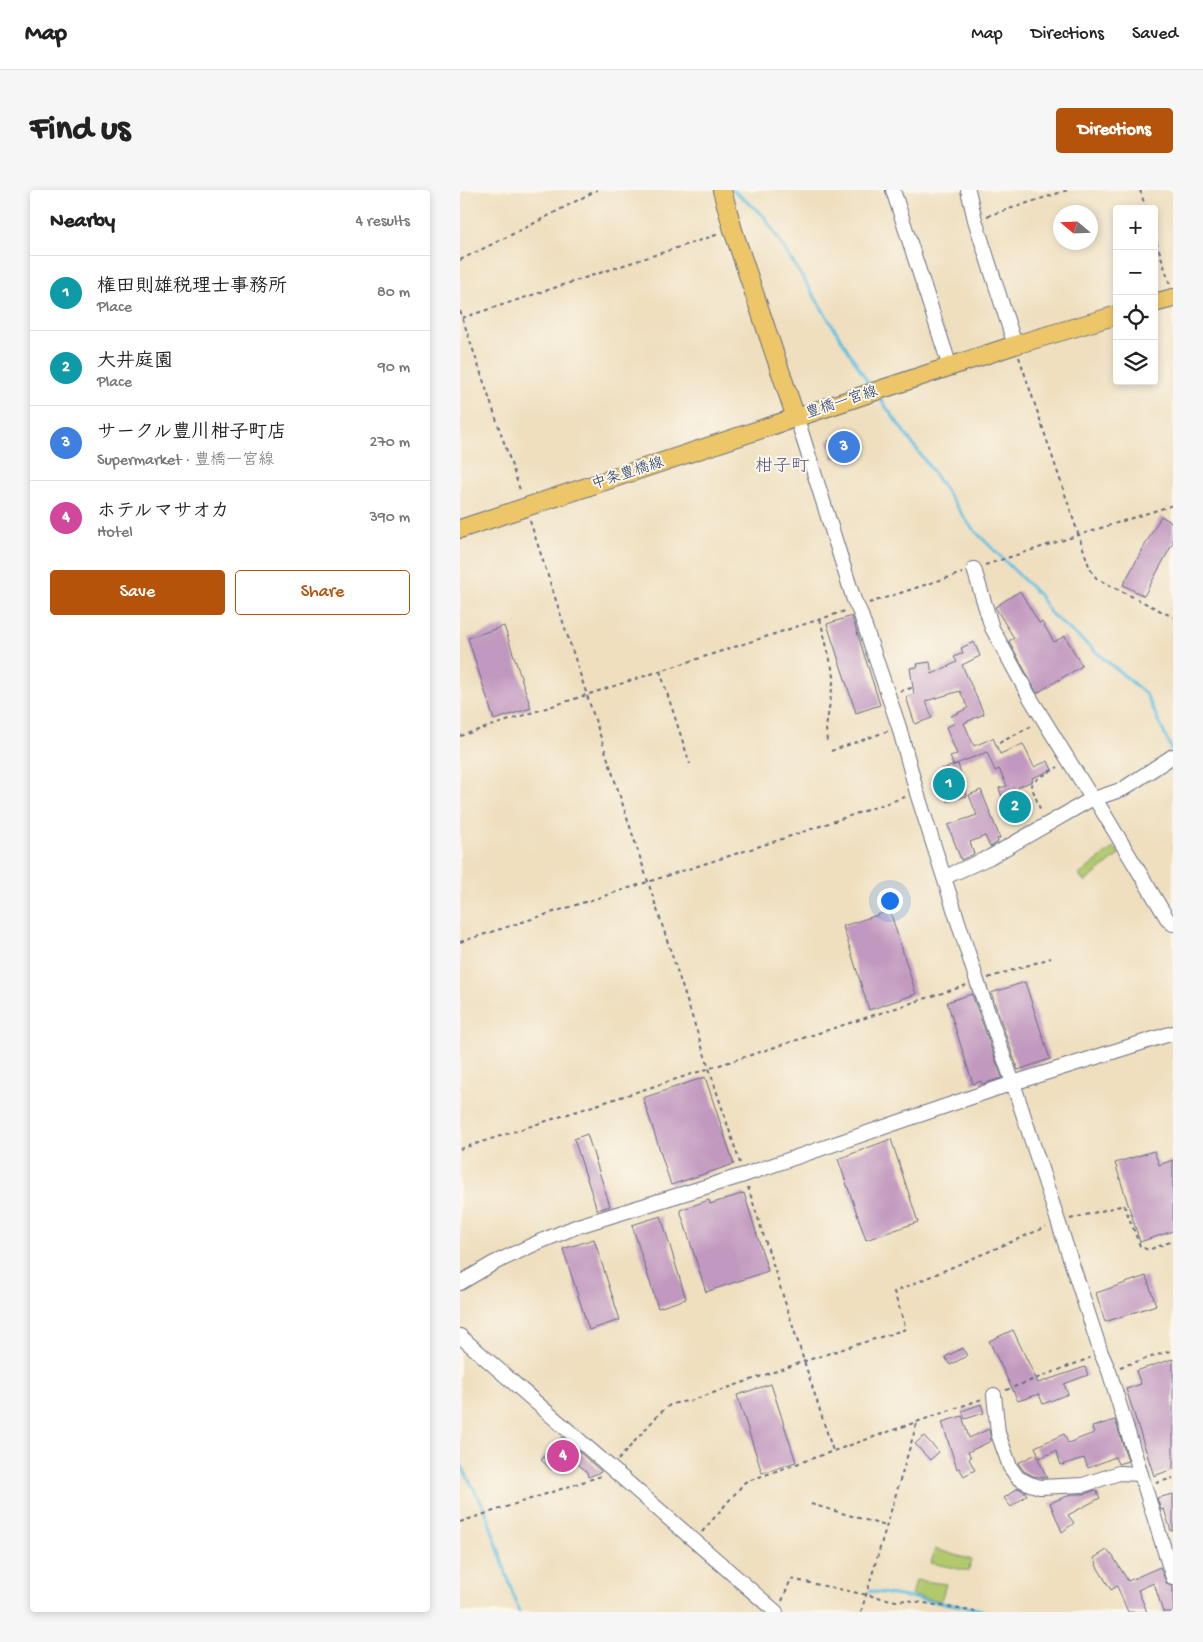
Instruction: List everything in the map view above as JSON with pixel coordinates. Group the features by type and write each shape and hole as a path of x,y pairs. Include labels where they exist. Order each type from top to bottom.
{"main road":[{"name":"豊橋一宮線","path":"722,190 733,230 796,418 1015,346 1113,316"},
{"path":"1158,301 1172,292"},
{"name":"中条豊橋線","path":"460,529 796,418"}],"street":[{"path":"893,190 950,367"},
{"path":"968,190 975,220 1015,346"},
{"path":"796,418 857,606 899,727 917,793 977,981 1013,1084 1101,1353 1109,1371 1173,1574"},
{"path":"974,569 992,628 1029,696 1090,795 1097,802 1168,920 1173,924"},
{"path":"945,877 990,857 1094,799 1123,789 1171,757"},
{"path":"460,1282 494,1263 578,1226 744,1175 1013,1084 1173,1033"},
{"path":"460,1336 695,1541 778,1608"},
{"path":"994,1395 998,1433 1010,1467 1018,1478 1040,1487 1083,1485 1119,1473 1143,1480"}],"path":[{"path":"460,260 597,190"},
{"path":"975,220 1068,190"},
{"path":"1140,190 1145,205"},
{"path":"462,318 733,230"},
{"path":"1158,247 1172,292"},
{"path":"460,311 625,807 833,1451"},
{"path":"1015,346 1090,569 1097,579 1173,617"},
{"path":"460,736 1009,556 1173,505"},
{"path":"820,619 834,676 826,728 827,743"},
{"path":"660,671 690,764"},
{"path":"888,694 915,687"},
{"path":"999,743 1037,724"},
{"path":"831,751 899,727"},
{"path":"1040,809 1031,785 1036,779 1063,764"},
{"path":"460,942 779,840 917,793"},
{"path":"460,1149 1051,958"},
{"path":"460,1522 613,1469 659,1414 671,1404 693,1400 805,1361 906,1329 894,1292 1058,1222 1124,1206 1140,1246 1148,1250 1173,1241"},
{"path":"1109,1371 1173,1350"},
{"path":"695,1541 745,1482 994,1395 1101,1353"},
{"path":"861,1612 917,1422"},
{"path":"1143,1480 1173,1478"},
{"path":"811,1504 886,1526"},
{"path":"778,1608 791,1579 896,1601 907,1600 976,1612"}],"green space":[{"path":"1114,847 1120,854 1085,882 1079,875"},
{"path":"935,1549 972,1560 968,1571 931,1563"},
{"path":"916,1580 946,1584 941,1601 912,1596"}],"building":[{"path":"853,434 858,451 833,459 828,441"},
{"path":"1161,516 1173,523 1173,543 1144,596 1123,585"},
{"path":"1020,591 1039,623 1042,622 1054,642 1065,636 1082,666 1037,693 1009,641 1014,638 995,607"},
{"path":"852,616 880,705 856,713 827,624"},
{"path":"504,626 531,708 494,720 468,638"},
{"path":"974,642 980,656 962,665 984,714 964,723 974,746 993,738 1000,754 1023,744 1034,767 1048,761 1052,770 1032,778 1033,781 1018,787 1027,815 1010,821 999,788 1007,786 999,769 995,771 987,752 953,765 950,756 957,754 946,727 955,723 951,716 968,708 960,691 926,701 932,718 915,724 906,697 914,694 910,668 918,667 917,664 930,662 932,674 957,662 954,657 963,653 961,648"},
{"path":"958,764 967,796 947,801 940,776 944,775 942,769"},
{"path":"981,790 1000,838 997,839 998,842 990,847 985,836 970,842 974,854 961,860 948,825 977,815 969,795"},
{"path":"890,911 916,994 869,1010 843,926"},
{"path":"1025,982 1050,1059 1018,1070 991,993"},
{"path":"972,994 1002,1078 982,1084 981,1081 973,1084 947,1002"},
{"path":"705,1077 734,1164 671,1185 643,1098"},
{"path":"587,1134 610,1206 597,1210 574,1139"},
{"path":"891,1139 918,1222 866,1240 838,1159"},
{"path":"1154,1151 1159,1165 1173,1160 1173,1231 1140,1242 1115,1163"},
{"path":"744,1193 768,1271 706,1292 680,1210 709,1200 710,1204"},
{"path":"661,1216 686,1299 658,1308 632,1225"},
{"path":"594,1239 620,1320 589,1330 563,1249"},
{"path":"1146,1276 1156,1305 1105,1322 1096,1293"},
{"path":"1013,1330 1038,1383 1085,1367 1088,1375 1064,1384 1068,1394 1043,1404 1039,1394 1018,1401 989,1341"},
{"path":"963,1348 967,1356 950,1365 945,1357"},
{"path":"1173,1359 1173,1469 1154,1476 1126,1389 1141,1384 1136,1371"},
{"path":"771,1384 796,1462 762,1473 737,1395"},
{"path":"981,1404 984,1413 965,1419 962,1411"},
{"path":"962,1416 969,1438 989,1429 991,1441 968,1452 971,1457 969,1459 975,1470 964,1476 959,1468 957,1469 942,1422"},
{"path":"1115,1420 1128,1461 1118,1464 1115,1457 1088,1468 1084,1458 1061,1465 1056,1451 1040,1458 1035,1447 1064,1434 1068,1443 1094,1433 1092,1427"},
{"path":"924,1436 939,1452 930,1460 915,1444"},
{"path":"562,1437 601,1472 588,1477 587,1472 566,1454 552,1470 541,1460"},
{"path":"1036,1454 1047,1478 1033,1476 1024,1471 1018,1463"},
{"path":"1018,1488 1027,1495 1011,1507 1004,1498"},
{"path":"1096,1490 1100,1498 1068,1515 1074,1523 1062,1532 1050,1503 1072,1494 1084,1494"},
{"path":"1173,1494 1173,1531 1171,1531 1164,1509 1161,1510 1157,1498"},
{"path":"1107,1550 1128,1581 1160,1567 1167,1584 1173,1587 1173,1612 1163,1612 1154,1583 1138,1590 1147,1612 1128,1612 1117,1586 1111,1590 1096,1565 1094,1558"}],"waterway":[{"path":"733,190 764,216 871,387"},
{"path":"878,396 971,527 1040,596 1051,614 1146,694 1173,752"},
{"path":"460,1463 485,1509 519,1612"},
{"path":"870,1591 979,1609 986,1612"}],"place":[{"name":"サークル豊川柑子町店","path":"844,447"},
{"name":"権田則雄税理士事務所","path":"949,784"},
{"name":"大井庭園","path":"1015,807"},
{"name":"ホテルマサオカ","path":"563,1456"}],"district":[{"name":"柑子町","path":"782,467"}]}
